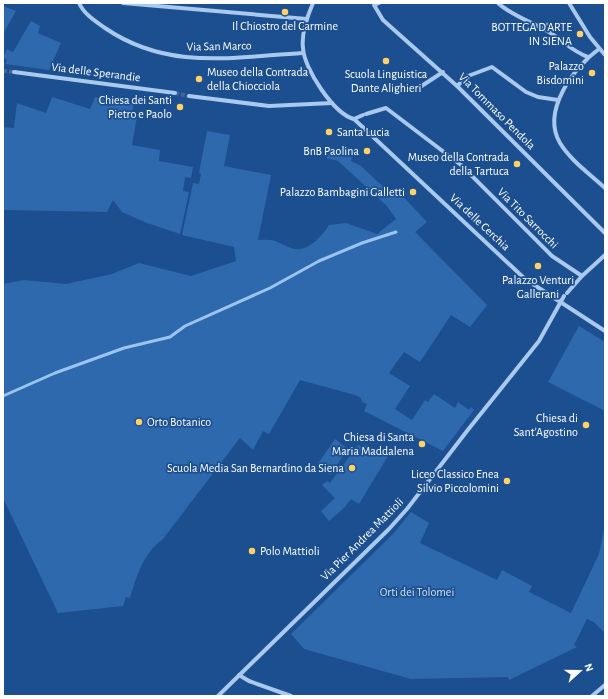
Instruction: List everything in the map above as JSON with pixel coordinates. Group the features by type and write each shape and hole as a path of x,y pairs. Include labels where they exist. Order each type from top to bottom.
{"street":[{"name":"Via San Marco","path":"79,3 88,15 113,33 141,47 159,53 207,59 303,53"},
{"path":"123,3 306,19"},
{"path":"189,3 189,9"},
{"path":"303,53 302,43 306,19 313,3"},
{"path":"498,3 507,11 549,32 579,54 588,57"},
{"path":"569,3 599,49 605,55"},
{"name":"Via Tommaso Pendola","path":"377,4 383,20 443,72 605,234"},
{"path":"599,49 588,57 567,84 558,100 556,125 558,138 569,154 605,188"},
{"name":"Via delle Cerchia","path":"303,53 311,71 332,103 342,113 354,119 525,279 605,331"},
{"path":"457,86 468,76 492,67 526,92 546,99 558,100"},
{"name":"Via delle Sperandie","path":"14,72 175,93"},
{"path":"417,89 443,72"},
{"path":"189,96 264,106 332,103"},
{"name":"Via Tito Sarrocchi","path":"354,119 364,114 386,108 461,165 552,256 582,276"},
{"name":"Via Pier Andrea Mattioli","path":"218,696 398,520 542,337 565,295 605,254"},
{"path":"239,675 249,681 291,696"},
{"path":"592,696 605,685"}],"green space":[{"path":"3,6 16,11 3,34"},
{"path":"31,21 40,26 38,33 61,43 49,70 5,64 7,60 3,57 7,49 13,52"},
{"path":"52,97 90,109 95,97 134,103 131,116 137,117 132,145 160,150 159,161 193,167 191,178 185,177 183,191 189,192 180,234 147,223 122,212 113,200 107,212 3,210 3,127 14,128 17,103 46,113"},
{"name":"Orto Botanico","path":"207,131 230,135 224,166 271,175 258,240 276,241 291,248 297,249 313,243 329,225 346,223 377,234 396,219 386,205 338,161 326,158 331,152 331,147 345,150 345,152 352,158 351,161 361,166 379,183 394,193 397,190 427,222 415,232 487,305 470,327 451,315 420,362 404,352 389,373 410,386 395,409 412,420 425,400 428,402 434,394 455,408 458,402 469,410 471,407 474,410 443,451 364,411 367,404 362,402 361,398 355,395 300,380 269,434 263,431 253,450 240,438 163,539 150,551 138,573 130,598 126,597 123,606 58,613 3,498 3,284 24,280 66,284 112,274 139,263 191,276 236,261 234,247 182,235 193,183 199,184 201,174 199,173"},
{"path":"579,326 605,342 605,411 548,382"},
{"path":"335,439 348,449 330,475 317,465"},
{"path":"358,445 364,447 365,445 388,456 359,504 351,499 344,508 329,521 321,511 335,498 322,485 327,481 330,483"},
{"name":"Orti dei Tolomei","path":"411,512 429,523 420,543 497,580 502,570 532,586 529,592 571,613 599,554 605,524 605,633 594,622 587,619 574,645 577,647 509,680 508,677 411,679 304,649 291,634 393,534"}],"waterway":[{"path":"3,396 55,373 124,348 170,337 185,326 270,288 319,261 362,243 396,232"}],"tunnel":[{"path":"3,71 14,72"},
{"path":"175,93 189,96"}],"place":[{"name":"Il Chiostro del Carmine","path":"285,12"},
{"name":"BOTTEGA D'ARTE IN SIENA","path":"580,34"},
{"name":"Scuola Linguistica Dante Alighieri","path":"386,61"},
{"name":"Palazzo Bisdomini","path":"592,73"},
{"name":"Museo della Contrada della Chiocciola","path":"199,79"},
{"name":"Chiesa dei Santi Pietro e Paolo","path":"180,107"},
{"name":"Santa Lucia","path":"329,132"},
{"name":"BnB Paolina","path":"367,151"},
{"name":"Museo della Contrada della Tartuca","path":"517,164"},
{"name":"Palazzo Bambagini Galletti","path":"413,192"},
{"name":"Palazzo Venturi Gallerani","path":"538,266"},
{"name":"Orto Botanico","path":"139,422"},
{"name":"Chiesa di Sant'Agostino","path":"586,425"},
{"name":"Chiesa di Santa Maria Maddalena","path":"422,444"},
{"name":"Scuola Media San Bernardino da Siena","path":"352,468"},
{"name":"Liceo Classico Enea Silvio Piccolomini","path":"507,481"},
{"name":"Polo Mattioli","path":"252,551"}]}
